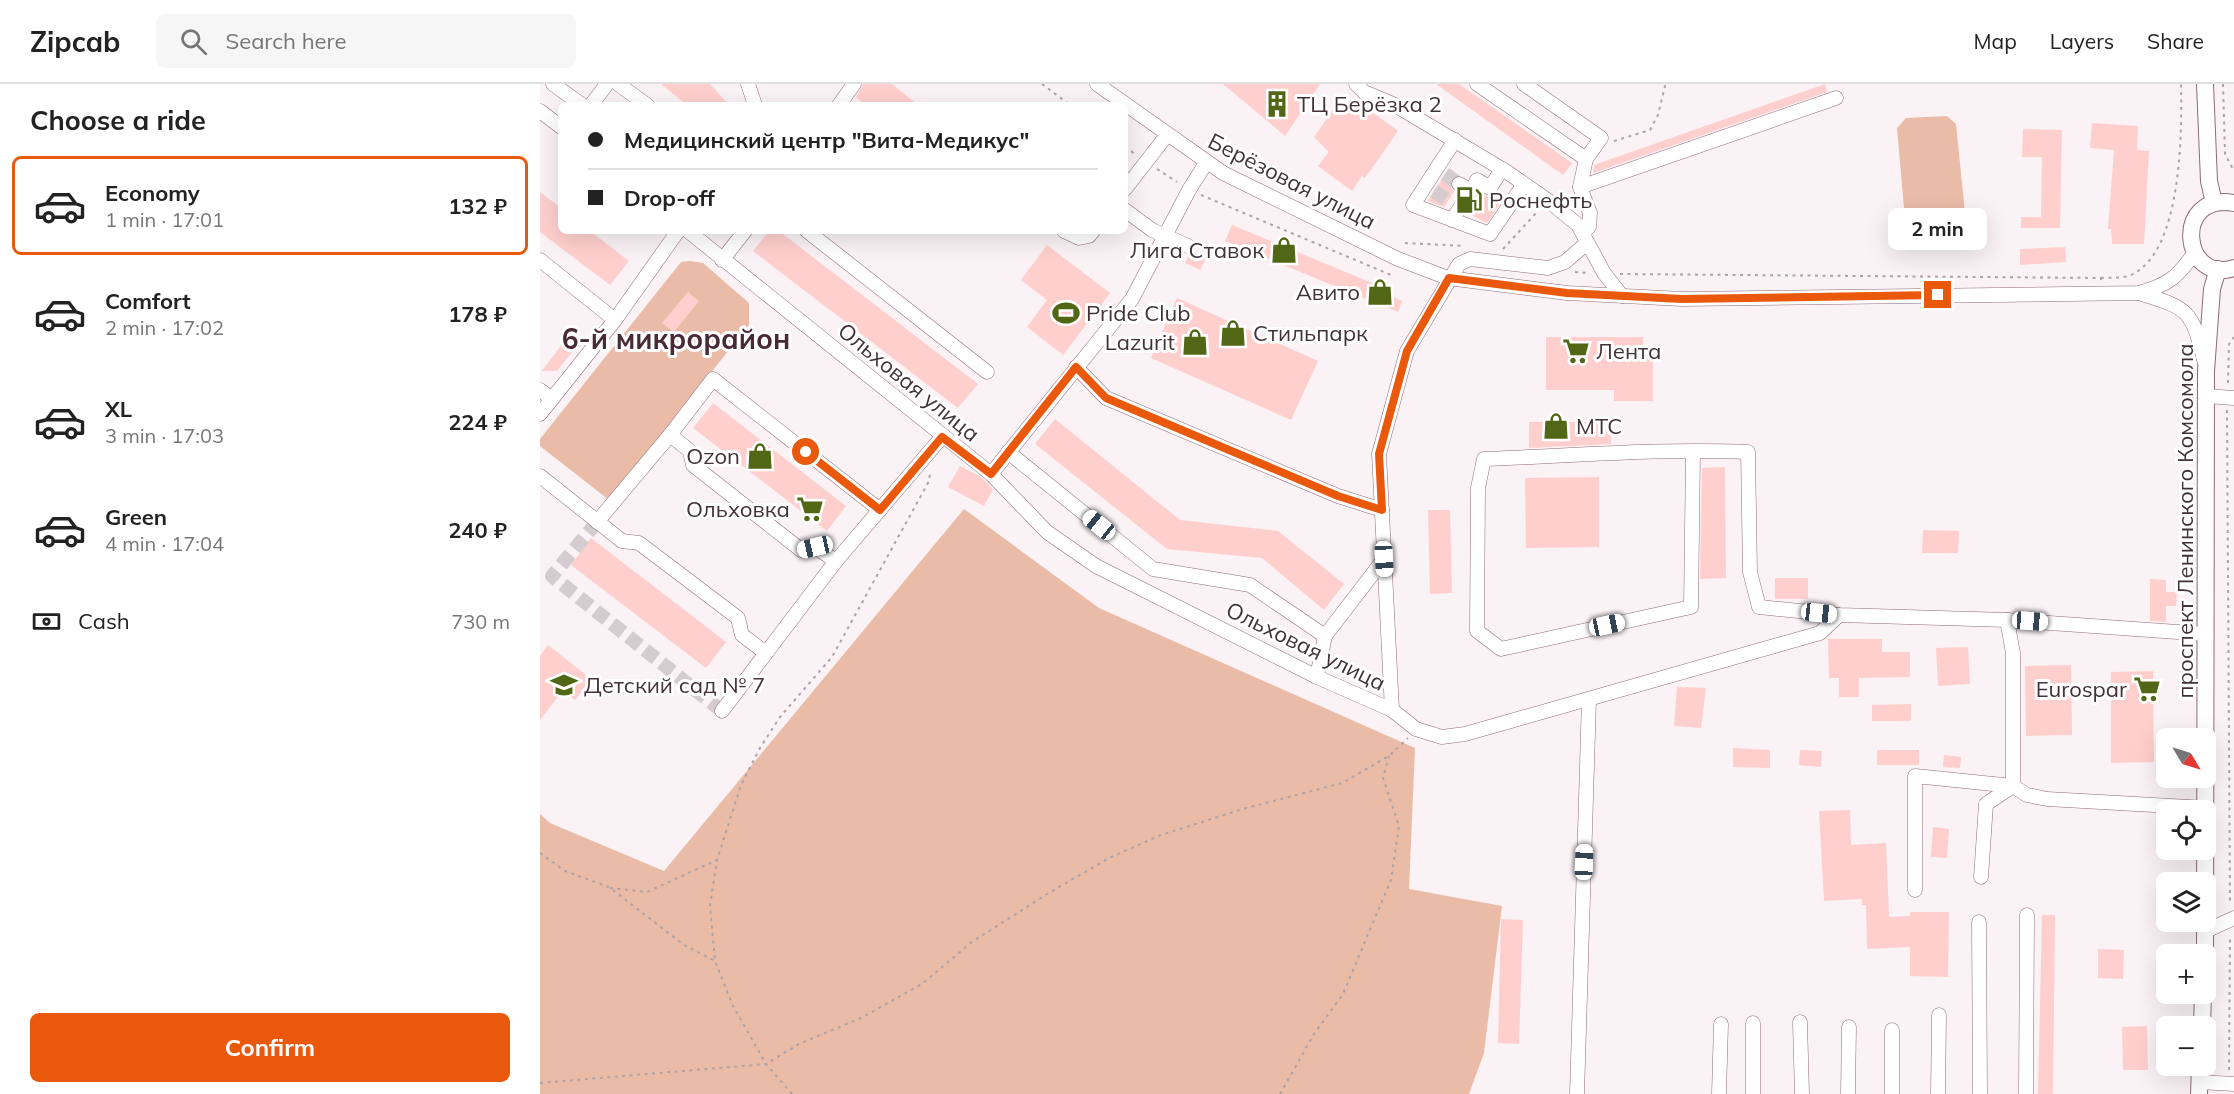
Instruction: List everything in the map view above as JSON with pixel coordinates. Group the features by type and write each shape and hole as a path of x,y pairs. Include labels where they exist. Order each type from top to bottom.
{"main road":[{"path":"2205,84 2210,181 2214,203"},
{"path":"2226,269 2202,261 2195,252 2190,239 2191,228 2196,217 2204,208 2214,203 2234,203"},
{"name":"проспект Ленинского Комсомола","path":"2206,800 2206,370 2212,289 2226,269"},
{"name":"проспект Ленинского Комсомола","path":"2205,944 2206,932"}],"street":[{"path":"553,84 578,102"},
{"path":"593,102 607,84"},
{"path":"618,84 643,102"},
{"path":"748,84 754,102"},
{"path":"841,102 854,84"},
{"name":"Берёзовая улица","path":"1097,84 1122,102"},
{"path":"1356,84 1364,92 1395,105 1455,140 1550,202 1578,225 1604,273 1622,296"},
{"path":"1477,84 1586,159"},
{"path":"1392,710 1379,454 1407,351 1459,264 1470,259 1548,267 1565,262 1585,238 1589,227 1590,213 1580,187 1586,159 1601,138 1524,84"},
{"path":"1580,187 1836,98"},
{"name":"Берёзовая улица","path":"1128,107 1206,163 1398,259 1449,278 1567,293 1682,299 2139,292"},
{"path":"540,111 558,126"},
{"path":"1128,185 1167,135"},
{"path":"1455,140 1430,188 1413,205 1490,234 1524,184"},
{"path":"991,474 1132,299 1189,190 1206,163"},
{"path":"1452,220 1454,204 1465,187 1478,180 1490,188 1502,169"},
{"path":"1128,212 1152,230 1188,246"},
{"path":"540,414 615,320 676,234"},
{"path":"722,260 743,234"},
{"path":"811,234 987,372"},
{"path":"1070,234 1079,238 1091,234"},
{"name":"Ольховая улица","path":"703,237 722,260 991,474 1047,532 1096,566 1317,677 1392,710 1416,729"},
{"path":"2139,292 2160,287 2174,279 2195,252"},
{"path":"540,260 615,320"},
{"path":"2139,292 2183,310 2190,317 2206,370"},
{"path":"1076,367 1106,398 1338,496 1382,510"},
{"path":"597,522 670,435 713,379 880,510"},
{"path":"540,390 552,399"},
{"path":"2206,396 2230,397"},
{"path":"670,435 690,451 693,465 801,550 815,547 836,561"},
{"path":"722,711 836,561 942,437"},
{"path":"1693,452 1691,607 1501,649 1477,631 1478,488 1484,459 1693,452 1731,451 1748,452 1749,572 1759,607 1839,615 2007,620 2206,634"},
{"path":"1008,452 1153,569 1250,585 1325,636"},
{"path":"540,476 622,541 639,543 738,618 742,635 766,653"},
{"path":"1317,677 1325,636 1384,559"},
{"path":"1416,729 1442,737 1465,734 1820,633 1839,615"},
{"path":"2007,620 2013,653 2013,786"},
{"path":"1577,1094 1589,699"},
{"path":"1915,890 1915,776 2013,786 2027,795 2047,799 2156,805"},
{"path":"1981,877 1986,804 2013,786"},
{"path":"2026,1094 2027,915"},
{"path":"2216,927 2232,919"},
{"path":"1978,922 1980,1094"},
{"path":"1938,1094 1939,1015"},
{"path":"1800,1022 1802,1094"},
{"path":"1753,1023 1753,1094"},
{"path":"1719,1094 1721,1024"},
{"path":"1848,1094 1849,1027"},
{"path":"1892,1030 1892,1094"},
{"path":"2199,1080 2232,1084"}],"path":[{"path":"1042,84 1066,102"},
{"path":"1608,148 1615,140 1650,130 1658,115 1664,84"},
{"path":"1565,262 1576,273 2101,278 2131,276 2158,250 2171,219 2182,122 2181,84"},
{"path":"2223,84 2225,154 2234,171"},
{"path":"1145,162 1189,190 1392,275"},
{"path":"1515,250 1503,249 1534,214 1550,202"},
{"path":"1405,243 1470,247"},
{"path":"2101,278 2101,292"},
{"path":"2232,1084 2228,534 2229,344 2234,337"},
{"path":"792,1094 766,1064 733,1006 715,961 710,906 717,860 741,785 760,748 780,717 832,657 928,483 933,465"},
{"path":"2228,534 2234,534"},
{"path":"540,1083 766,1064 799,1044 861,1018 922,984 972,942 1047,894 1111,857 1161,835 1243,809 1342,783 1389,756 1416,729"},
{"path":"1280,1094 1314,1034 1343,994 1391,880 1399,826 1383,778 1389,756"},
{"path":"540,853 565,871 609,887 647,892 717,860"},
{"path":"609,887 684,945 715,961"}],"shaded area":[{"path":"1947,116 1956,124 1966,223 1957,235 1917,239 1906,231 1897,128 1906,118"},
{"path":"681,262 703,263 749,303 749,325 609,500 540,446 540,439"},
{"path":"964,509 1099,608 1415,748 1409,889 1502,906 1484,1053 1469,1094 540,1094 540,814 550,823 664,871"}],"building":[{"path":"661,84 710,84 726,102 683,102"},
{"path":"863,84 892,84 914,102 862,102 856,97"},
{"name":"ТЦ Берёзка 2","path":"1223,84 1320,84 1285,136"},
{"path":"1436,84 1459,84 1572,163 1563,175"},
{"path":"1825,84 1827,92 1593,173 1594,165"},
{"path":"1339,101 1350,109 1357,101 1398,131 1365,178 1362,176 1352,191 1318,166 1329,152 1314,137"},
{"path":"2092,123 2138,126 2137,150 2149,151 2144,244 2112,244 2111,229 2108,229 2114,150 2090,148"},
{"path":"2023,129 2062,130 2060,228 2021,228 2021,217 2041,217 2042,157 2022,157"},
{"path":"1449,168 1459,175 1451,180 1451,188 1454,191 1444,207 1428,201"},
{"path":"540,192 558,206 558,234 594,234 629,261 610,285 540,232"},
{"path":"1480,193 1489,197 1495,196 1502,201 1487,223 1467,213"},
{"path":"1232,225 1389,290 1387,294 1402,301 1398,312 1225,241"},
{"path":"767,234 783,234 978,384 958,408 753,251"},
{"name":"Pride Club","path":"1047,245 1110,293 1063,355 1027,327 1047,300 1021,280"},
{"path":"2065,247 2066,262 2020,265 2020,249"},
{"path":"1194,252 1206,258 1200,270 1185,263 1189,255"},
{"path":"688,292 699,301 674,332 662,323"},
{"path":"1177,298 1318,361 1291,420 1151,358"},
{"path":"569,335 579,343 557,371 542,371"},
{"path":"1546,337 1643,337 1643,359 1653,359 1653,401 1614,401 1614,390 1546,390"},
{"path":"713,403 846,506 827,531 693,428"},
{"path":"1055,419 1180,520 1278,531 1344,584 1324,610 1262,558 1167,549 1035,444"},
{"path":"1529,422 1611,422 1611,444 1529,448"},
{"path":"960,466 981,477 993,489 984,506 948,487"},
{"path":"1725,467 1726,578 1700,579 1702,468"},
{"path":"1599,477 1599,547 1526,548 1525,478"},
{"path":"1428,510 1450,510 1452,593 1430,594"},
{"path":"1923,530 1959,531 1958,553 1922,553"},
{"path":"591,538 726,642 706,668 571,565"},
{"path":"1775,578 1808,578 1808,599 1775,599"},
{"path":"2150,579 2166,580 2166,592 2177,592 2176,606 2166,606 2166,622 2150,621"},
{"path":"1828,639 1882,639 1882,652 1910,652 1910,677 1859,678 1859,697 1839,697 1839,678 1829,678"},
{"name":"Детский сад № 7","path":"548,645 591,679 575,700 563,690 540,720 540,656"},
{"path":"1968,647 1970,684 1938,686 1936,648"},
{"path":"2071,665 2072,735 2026,736 2025,666"},
{"path":"2153,671 2154,762 2111,763 2111,672"},
{"path":"1677,687 1706,688 1701,728 1674,726"},
{"path":"1911,704 1911,721 1872,721 1872,705"},
{"path":"1733,748 1770,750 1770,768 1733,767"},
{"path":"1800,750 1822,751 1821,767 1799,765"},
{"path":"1877,750 1919,750 1919,765 1877,765"},
{"path":"1944,755 1961,757 1960,768 1943,767"},
{"path":"1850,810 1851,845 1886,843 1889,917 1910,916 1910,912 1949,912 1948,977 1910,976 1910,947 1867,949 1866,905 1862,905 1862,899 1824,901 1819,811"},
{"path":"1933,827 1949,829 1947,858 1931,857"},
{"path":"2042,915 2055,915 2053,1094 2038,1094"},
{"path":"1501,919 1523,920 1519,1044 1498,1043"},
{"path":"2098,949 2124,950 2123,979 2098,978"},
{"path":"2147,1026 2148,1070 2123,1070 2122,1027"}],"tunnel":[{"path":"1445,174 1459,184"},
{"path":"1434,191 1448,200"},
{"path":"597,522 552,576 722,711"}],"place":[{"name":"ТЦ Берёзка 2","path":"1277,104"},
{"name":"Роснефть","path":"1469,200"},
{"name":"Лига Ставок","path":"1284,250"},
{"name":"Авито","path":"1380,292"},
{"name":"Pride Club","path":"1066,313"},
{"name":"Стильпарк","path":"1233,333"},
{"name":"Lazurit","path":"1195,342"},
{"name":"Лента","path":"1576,351"},
{"name":"МТС","path":"1556,426"},
{"name":"Ozon","path":"760,456"},
{"name":"Ольховка","path":"810,509"},
{"name":"Детский сад № 7","path":"564,685"},
{"name":"Eurospar","path":"2147,689"}],"district":[{"name":"6-й микрорайон","path":"676,338"}],"route":[{"path":"806,452 880,510 942,437 991,474 1076,367 1106,398 1338,496 1382,510 1379,454 1407,351 1449,278 1567,293 1682,299 1938,295"}]}
